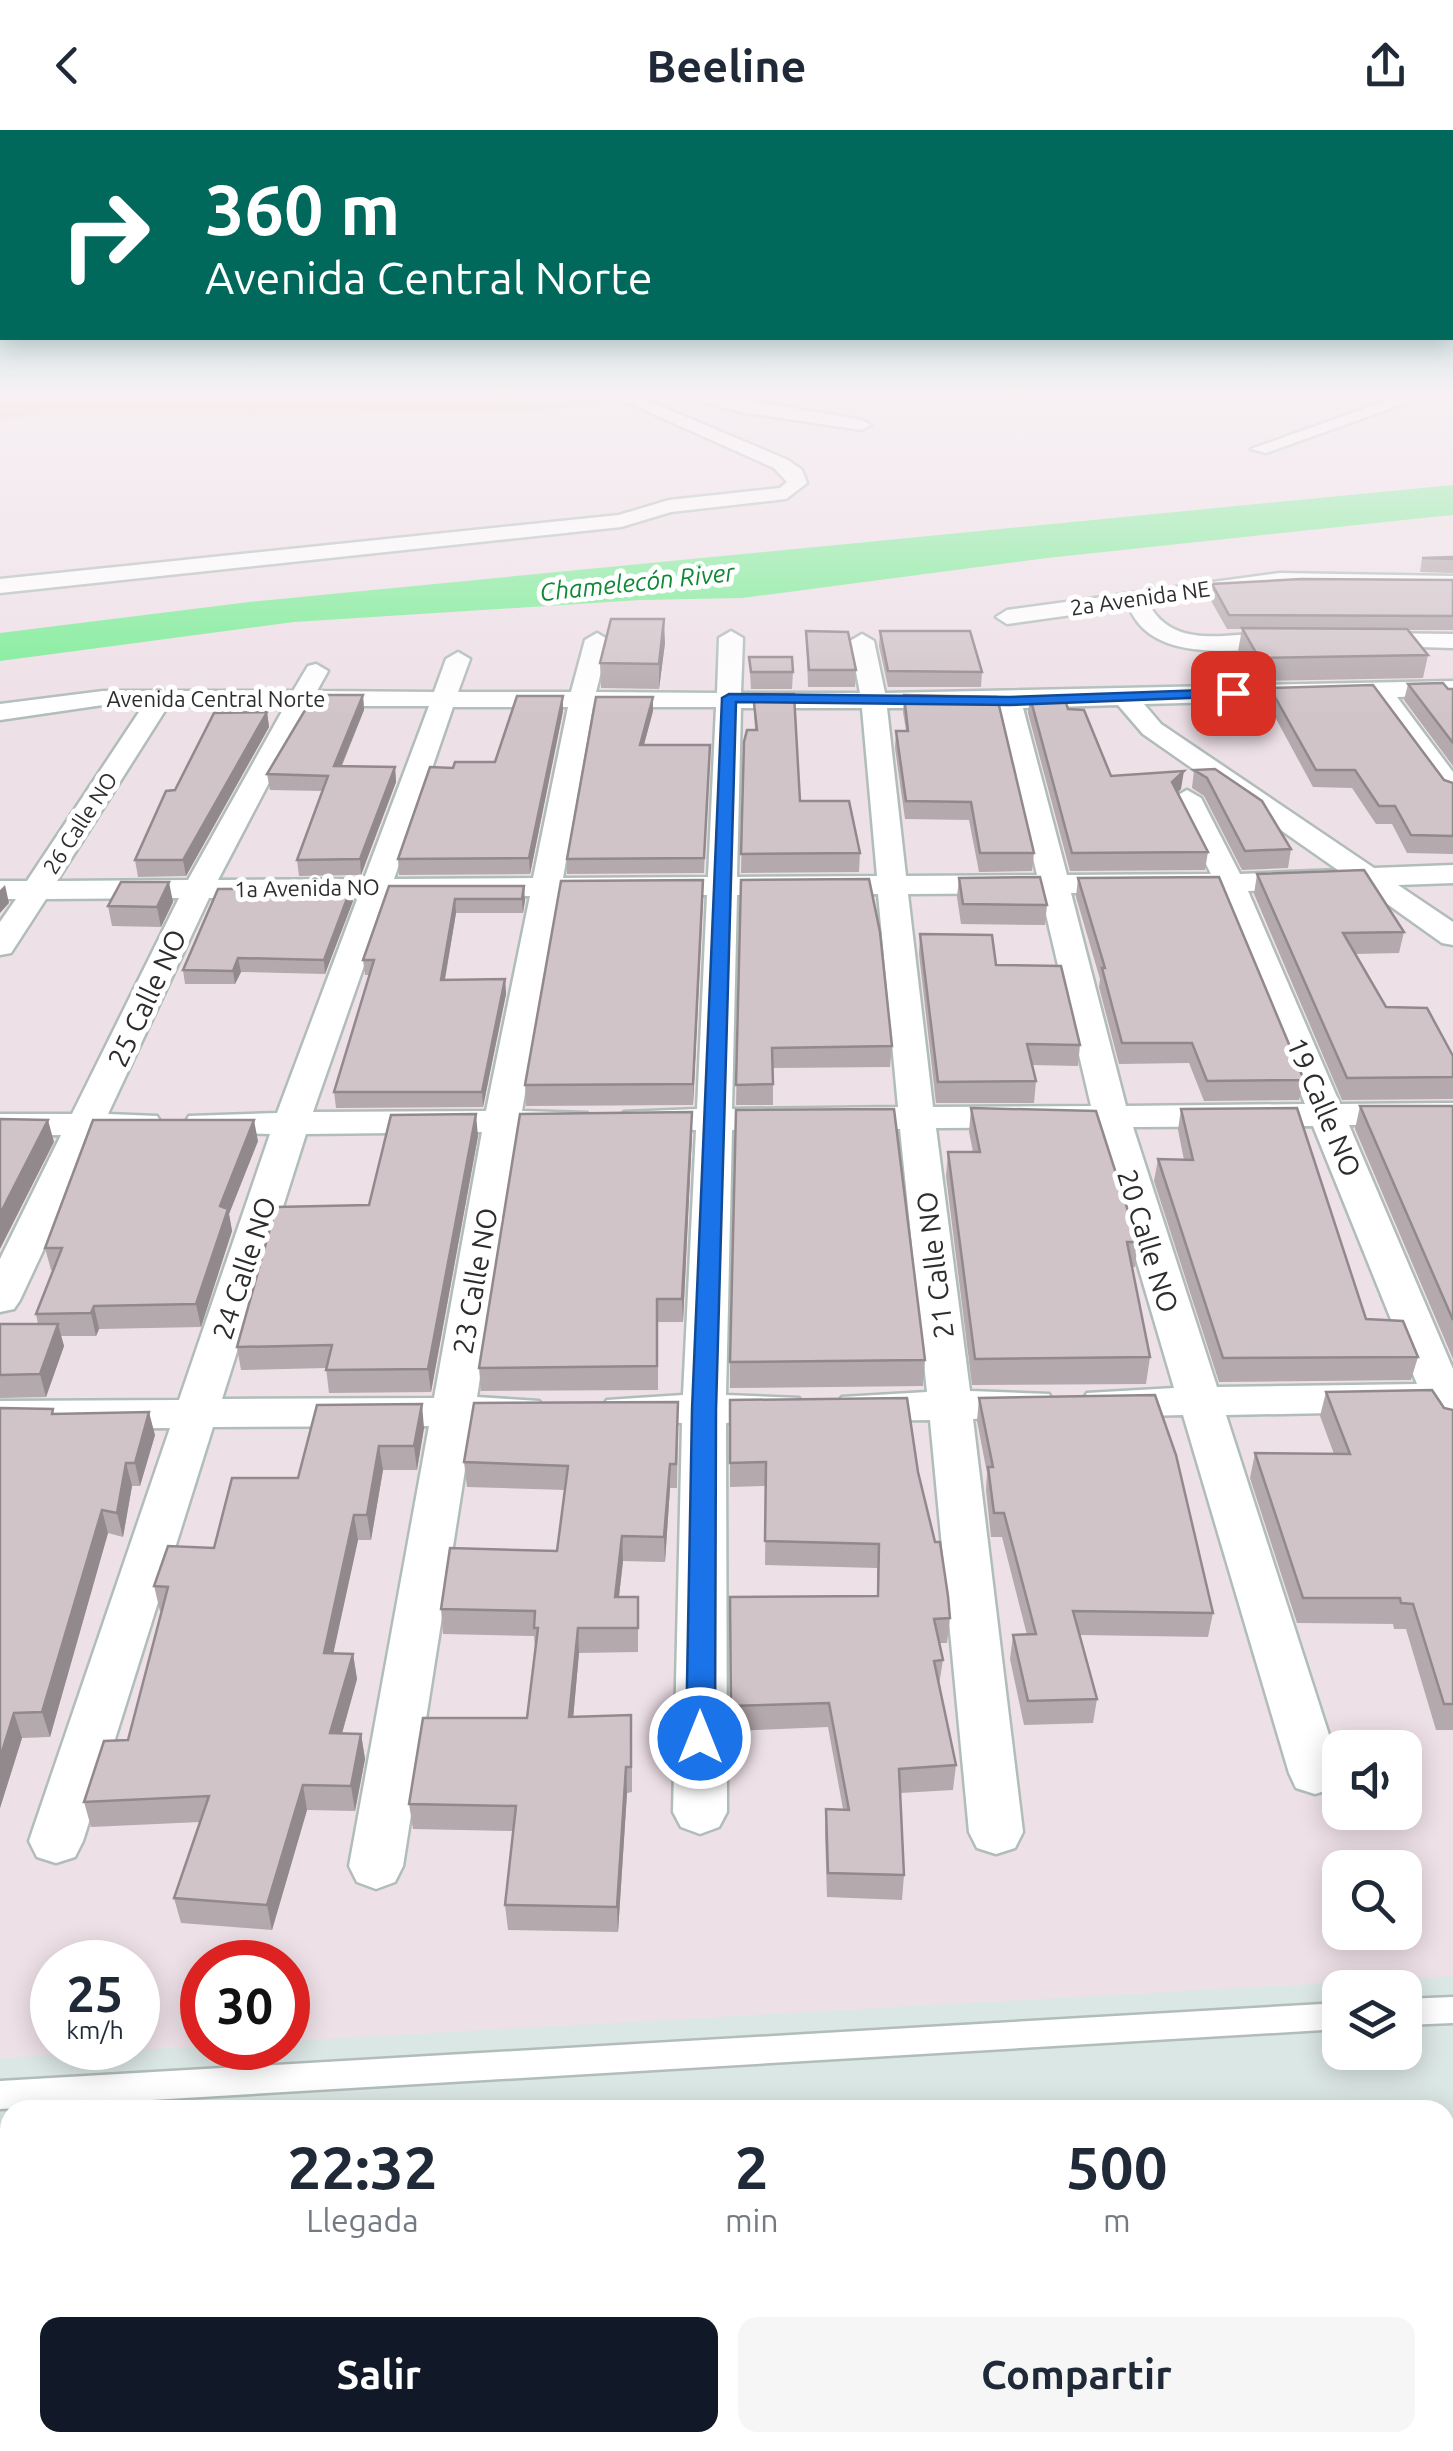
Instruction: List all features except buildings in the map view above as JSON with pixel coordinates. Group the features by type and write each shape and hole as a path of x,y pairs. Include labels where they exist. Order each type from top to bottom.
{"street":[{"path":"0,586 622,521 669,506 720,500"},
{"name":"2a Avenida NE","path":"1008,617 1280,579 1451,587"},
{"path":"1145,597 1140,608 1144,620 1172,640 1453,640"},
{"path":"700,1812 704,1410 731,638"},
{"name":"23 Calle NO","path":"376,1866 502,1121 582,697 597,640"},
{"name":"21 Calle NO","path":"862,641 875,697 889,882 952,1405 996,1832"},
{"name":"24 Calle NO","path":"56,1841 291,1124 458,658"},
{"name":"Avenida Central Norte","path":"4,716 103,698 159,700 309,685 443,698 875,697 1009,701 1453,688"},
{"name":"25 Calle NO","path":"0,1300 198,889 309,685"},
{"path":"1380,690 1453,790"},
{"path":"1122,696 1152,728 1453,936"},
{"name":"26 Calle NO","path":"0,946 159,700"},
{"name":"20 Calle NO","path":"1009,701 1057,883 1111,1115 1196,1402 1315,1773"},
{"name":"19 Calle NO","path":"1187,798 1230,884 1450,1404"},
{"name":"1a Avenida NO","path":"0,890 889,882 1230,884 1453,874"},
{"path":"0,1125 1453,1114"},
{"path":"0,1415 1196,1402 1450,1404"}],"lane":[{"path":"1422,2011 1453,2010"},
{"path":"0,2095 1322,2017"}],"shaded area":[{"path":"1453,1976 1453,2100 0,2100 0,2058 30,2056 30,2070 160,2070 160,2048 180,2047 180,2070 310,2070 310,2040 1322,1983 1322,2070 1422,2070 1422,1978"}],"water":[{"name":"Chamelecón River","path":"1295,500 1453,500 1453,515 1047,558 742,598 640,600 294,622 0,661 0,633 249,602"}],"route":[{"path":"700,1738 704,1410 729,698 1009,701 1233,693"}]}
